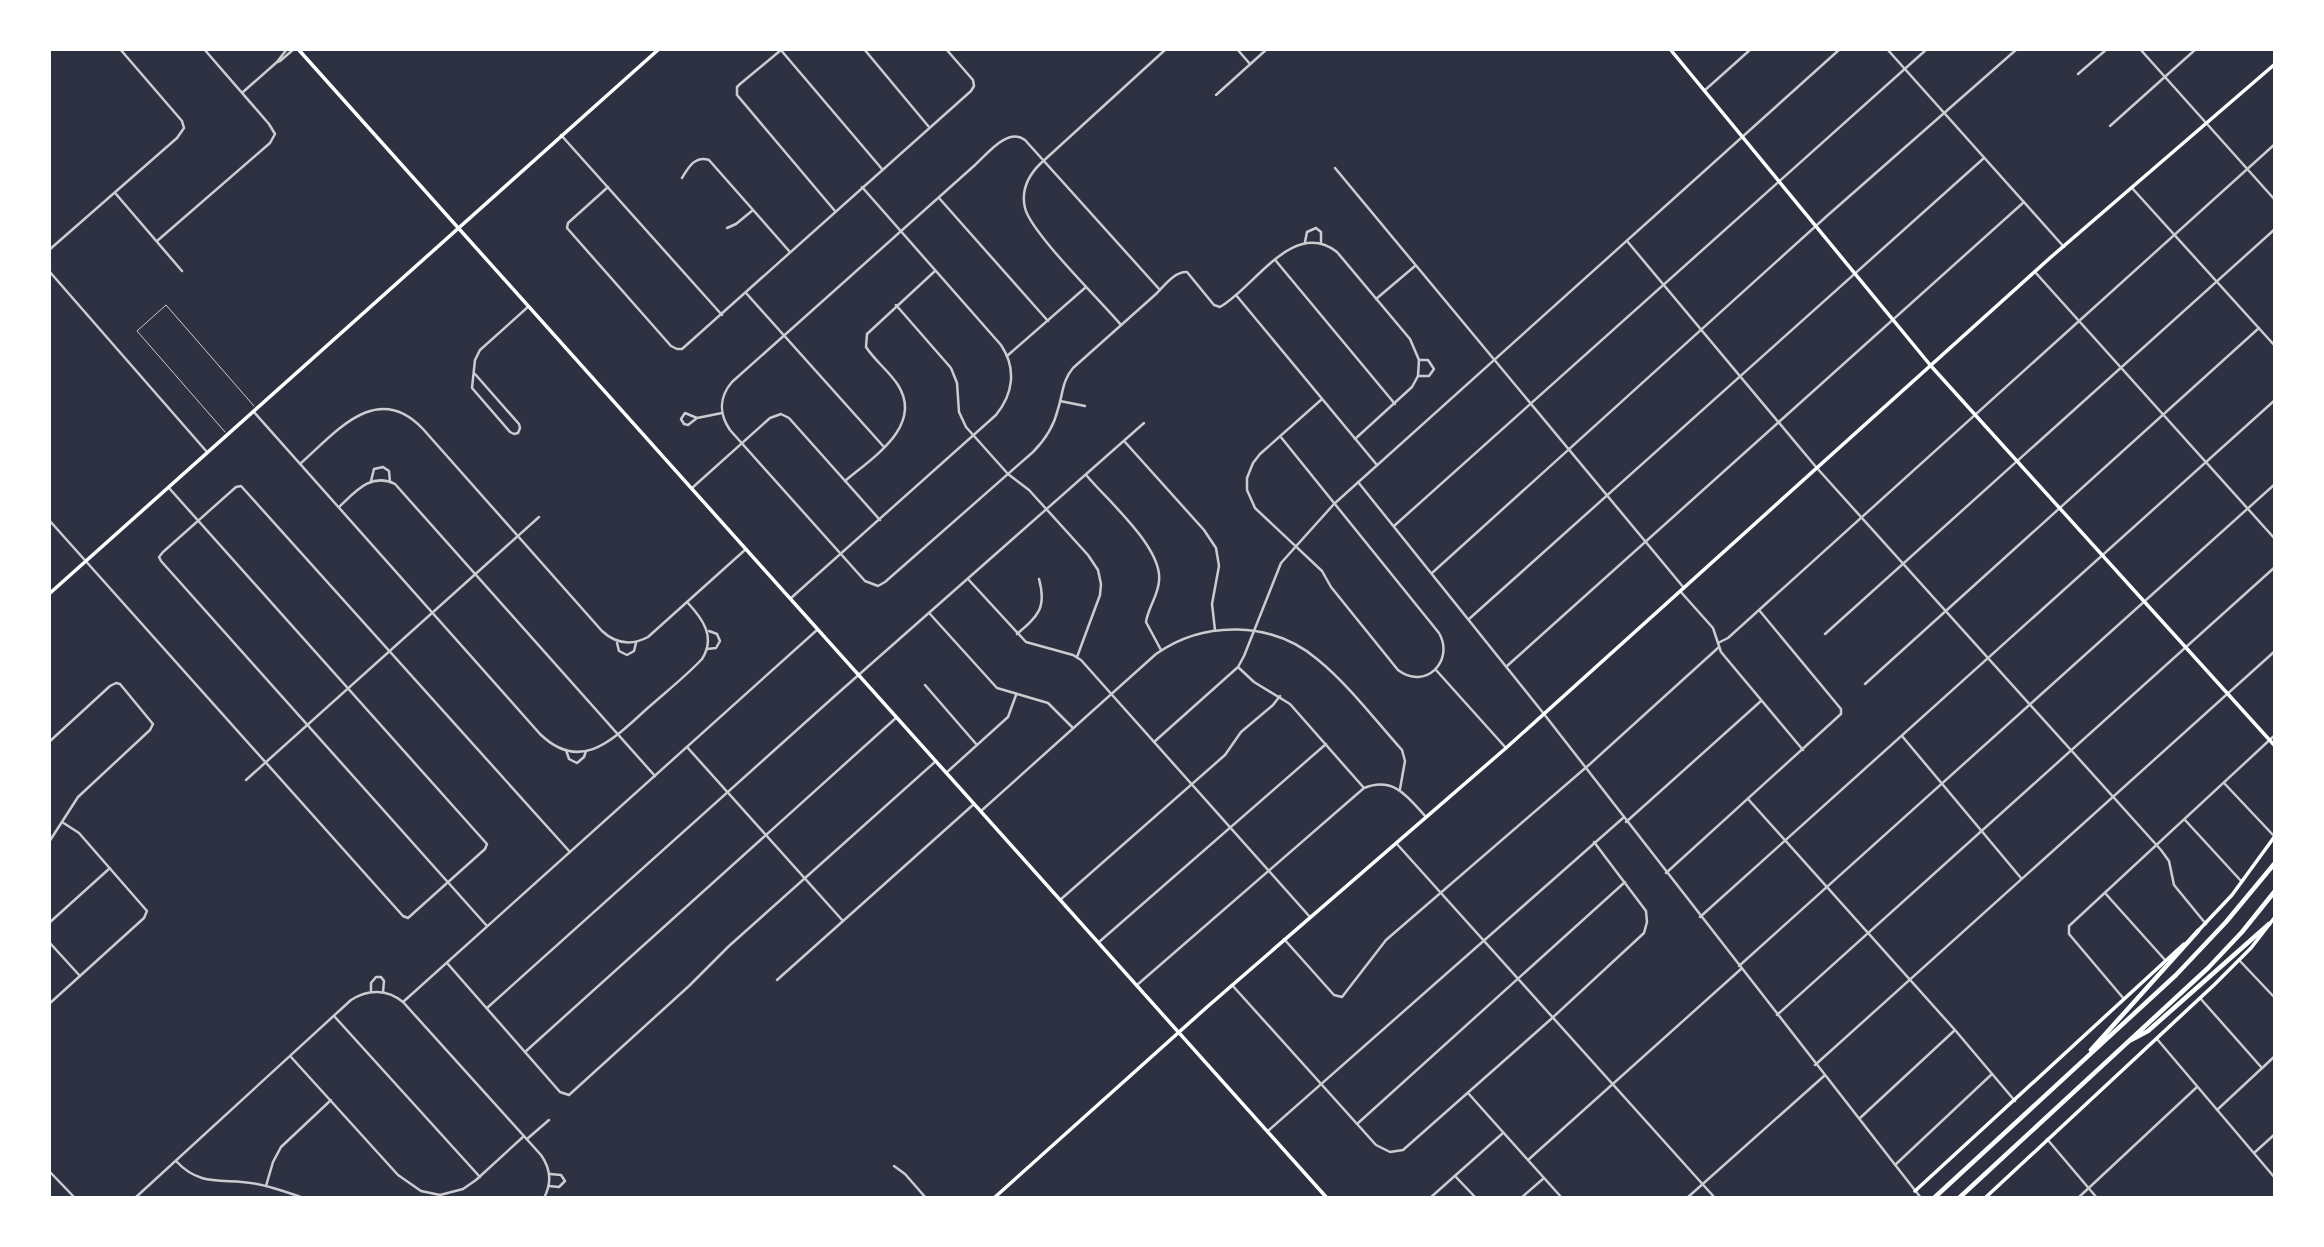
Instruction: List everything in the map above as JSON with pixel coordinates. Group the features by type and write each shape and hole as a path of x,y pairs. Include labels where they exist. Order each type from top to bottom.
{"highway":[{"path":"1934,1198 2191,959 2239,908 2275,863"},
{"path":"1959,1198 2217,958 2275,891"},
{"path":"2124,1044 2148,1031 2269,924"},
{"path":"2081,1062 2198,931"}],"main road":[{"path":"296,49 1327,1198"},
{"path":"49,594 659,49"},
{"path":"1670,49 1931,366 2275,746"},
{"path":"994,1198 1284,939 1506,748 2035,272 2275,64"},
{"path":"1918,1195 2206,924 2242,882 2275,836"},
{"path":"1985,1198 2200,998 2239,960 2275,919"}],"street":[{"path":"49,250 177,138 184,128 182,121 120,49"},
{"path":"157,241 270,143 275,134 204,49"},
{"path":"242,93 277,62 287,49"},
{"path":"277,62 296,49"},
{"path":"835,211 737,95 740,84 780,49 882,169"},
{"path":"863,49 929,127"},
{"path":"608,187 568,223 567,228 677,349 684,347 971,91 974,84 946,49"},
{"path":"1121,325 1035,228 1026,212 1026,183 1034,169 1166,49"},
{"path":"1237,49 1250,64"},
{"path":"1216,95 1267,49"},
{"path":"1704,91 1751,49"},
{"path":"1154,741 1238,667 1281,563 1334,504 1840,49"},
{"path":"1887,49 2064,247"},
{"path":"1394,526 1927,49"},
{"path":"1432,573 1816,226 2017,49"},
{"path":"2078,74 2107,49"},
{"path":"2140,49 2275,200"},
{"path":"2110,126 2196,49"},
{"path":"561,135 722,315"},
{"path":"1160,290 1022,137 1009,136 728,386 723,397 722,413 727,425 742,443 841,554 869,584 882,585 1045,438 1054,422 1068,374 1183,271 1189,274 1218,307 1224,306 1292,247 1306,242 1321,243 1338,252 1410,339 1419,360 1418,376 1412,387 1355,439"},
{"path":"1284,939 1334,995 1342,996 1386,940 1584,768 2275,144"},
{"path":"1469,619 1984,158"},
{"path":"682,178 696,160 709,160 790,252"},
{"path":"1335,168 1645,541 1713,628 1718,645 1803,750"},
{"path":"791,598 996,415 1007,397 1012,377 1007,356 995,338 862,187"},
{"path":"2132,188 2275,346"},
{"path":"115,193 182,271"},
{"path":"939,198 1048,321"},
{"path":"1507,666 2024,202"},
{"path":"727,228 753,209"},
{"path":"1306,242 1307,232 1316,228 1321,232 1321,243"},
{"path":"1825,634 2275,229"},
{"path":"1627,241 1816,467 2156,844 2169,861 2174,885 2206,924"},
{"path":"1276,260 1395,404"},
{"path":"1376,299 1415,266"},
{"path":"49,271 207,452"},
{"path":"845,481 884,447 901,427 905,405 899,387 869,351 865,342 872,327 935,271"},
{"path":"2035,272 2275,539"},
{"path":"1007,356 1087,286"},
{"path":"746,293 884,447"},
{"path":"1236,295 1377,465"},
{"path":"896,305 951,368 957,383 961,417 974,436 1008,474 1027,487 1092,560 1101,579 1099,600 1077,657"},
{"path":"475,374 519,424 519,433 510,432 474,391 472,384 475,360 480,350 529,306"},
{"path":"1865,684 2259,328"},
{"path":"1418,376 1429,376 1434,369 1428,360 1419,360"},
{"path":"1280,436 1441,638 1443,657 1436,670 1420,678 1406,676 1398,670 1331,587 1322,571 1255,508 1247,490 1248,473 1253,463 1280,436 1322,399"},
{"path":"1700,917 2275,400"},
{"path":"1060,401 1085,406"},
{"path":"254,410 540,734 566,750 586,751 602,747 693,668 707,649 708,631 702,619 687,602"},
{"path":"300,464 357,415 371,410 398,411 420,425 602,631 617,641 636,643 648,637 746,549"},
{"path":"697,418 722,413"},
{"path":"692,488 770,418 777,414 785,415 880,520"},
{"path":"487,1008 1144,424"},
{"path":"1124,441 1213,541 1219,566 1212,604 1215,631"},
{"path":"371,481 372,471 380,467 389,471 390,482"},
{"path":"1086,475 1155,555 1159,581 1146,622 1161,650"},
{"path":"339,507 371,481 390,482 399,489 655,776"},
{"path":"1358,482 1507,666 1918,1195"},
{"path":"1528,1160 2275,484"},
{"path":"487,926 160,559 163,552 236,487 242,486 570,852"},
{"path":"49,520 405,918 410,917 485,849 487,844 168,487"},
{"path":"246,780 539,517"},
{"path":"1777,1015 2275,567"},
{"path":"968,579 1017,634 1031,645 1077,657 1310,917"},
{"path":"1017,634 1036,617 1041,607 1043,592 1039,579"},
{"path":"1666,873 1842,713 1759,610"},
{"path":"930,614 994,686 1048,703 1073,728"},
{"path":"403,1002 818,629"},
{"path":"707,649 716,648 720,641 717,634 708,631"},
{"path":"981,811 1161,650 1177,641 1215,631 1254,631 1280,637 1316,658 1402,750 1405,761 1400,789"},
{"path":"617,641 619,651 627,655 635,649 636,643"},
{"path":"1815,1065 2275,651"},
{"path":"1238,667 1254,682 1280,696 1364,788"},
{"path":"1436,670 1506,748"},
{"path":"49,742 116,683 143,710 153,725 78,797 49,842"},
{"path":"925,685 977,745"},
{"path":"947,773 1008,717 1016,695"},
{"path":"1060,900 1228,753 1241,733 1280,696"},
{"path":"1626,822 1761,701"},
{"path":"526,1052 897,717"},
{"path":"2124,999 2069,934 2068,926 2275,735"},
{"path":"1902,736 2022,879"},
{"path":"1098,942 1326,744"},
{"path":"687,747 844,921"},
{"path":"566,750 569,759 578,762 586,751"},
{"path":"447,963 562,1094 566,1095 936,761"},
{"path":"2224,782 2275,836"},
{"path":"1137,985 1364,788 1384,783 1400,789 1426,817"},
{"path":"1748,799 2015,1101"},
{"path":"777,980 974,804"},
{"path":"1268,1131 1623,818"},
{"path":"2184,819 2242,882"},
{"path":"49,1004 147,913 79,833 62,822"},
{"path":"1232,985 1356,1124 1380,1148 1395,1152 1409,1146 1645,930 1646,911 1594,842"},
{"path":"1396,844 1715,1198"},
{"path":"49,923 110,868"},
{"path":"1356,1124 1625,882"},
{"path":"2105,892 2166,961"},
{"path":"49,942 80,976"},
{"path":"2239,960 2275,999"},
{"path":"371,992 371,983 376,977 384,981 383,992"},
{"path":"135,1198 334,1016 356,997 371,992 383,992 403,1002 525,1138 545,1162 549,1174 549,1186 544,1198"},
{"path":"2200,998 2263,1068"},
{"path":"334,1016 480,1177"},
{"path":"1858,1119 1955,1030"},
{"path":"2156,1038 2275,1178"},
{"path":"290,1056 404,1180 418,1190 434,1196 447,1196 463,1189 549,1120"},
{"path":"2217,1110 2275,1056"},
{"path":"1895,1165 1992,1074"},
{"path":"1687,1198 1824,1076"},
{"path":"2078,1198 2197,1087"},
{"path":"1468,1093 1562,1198"},
{"path":"266,1186 281,1147 331,1100"},
{"path":"1430,1198 1503,1133"},
{"path":"2254,1153 2275,1134"},
{"path":"2047,1139 2097,1198"},
{"path":"176,1161 191,1174 206,1180 247,1182 304,1198"},
{"path":"894,1167 905,1174 926,1198"},
{"path":"49,1171 75,1198"},
{"path":"549,1174 561,1175 565,1181 559,1187 549,1186"},
{"path":"1455,1176 1476,1198"},
{"path":"1521,1198 1544,1178"}],"lane":[{"path":"227,434 137,331 166,305 254,410"}]}
